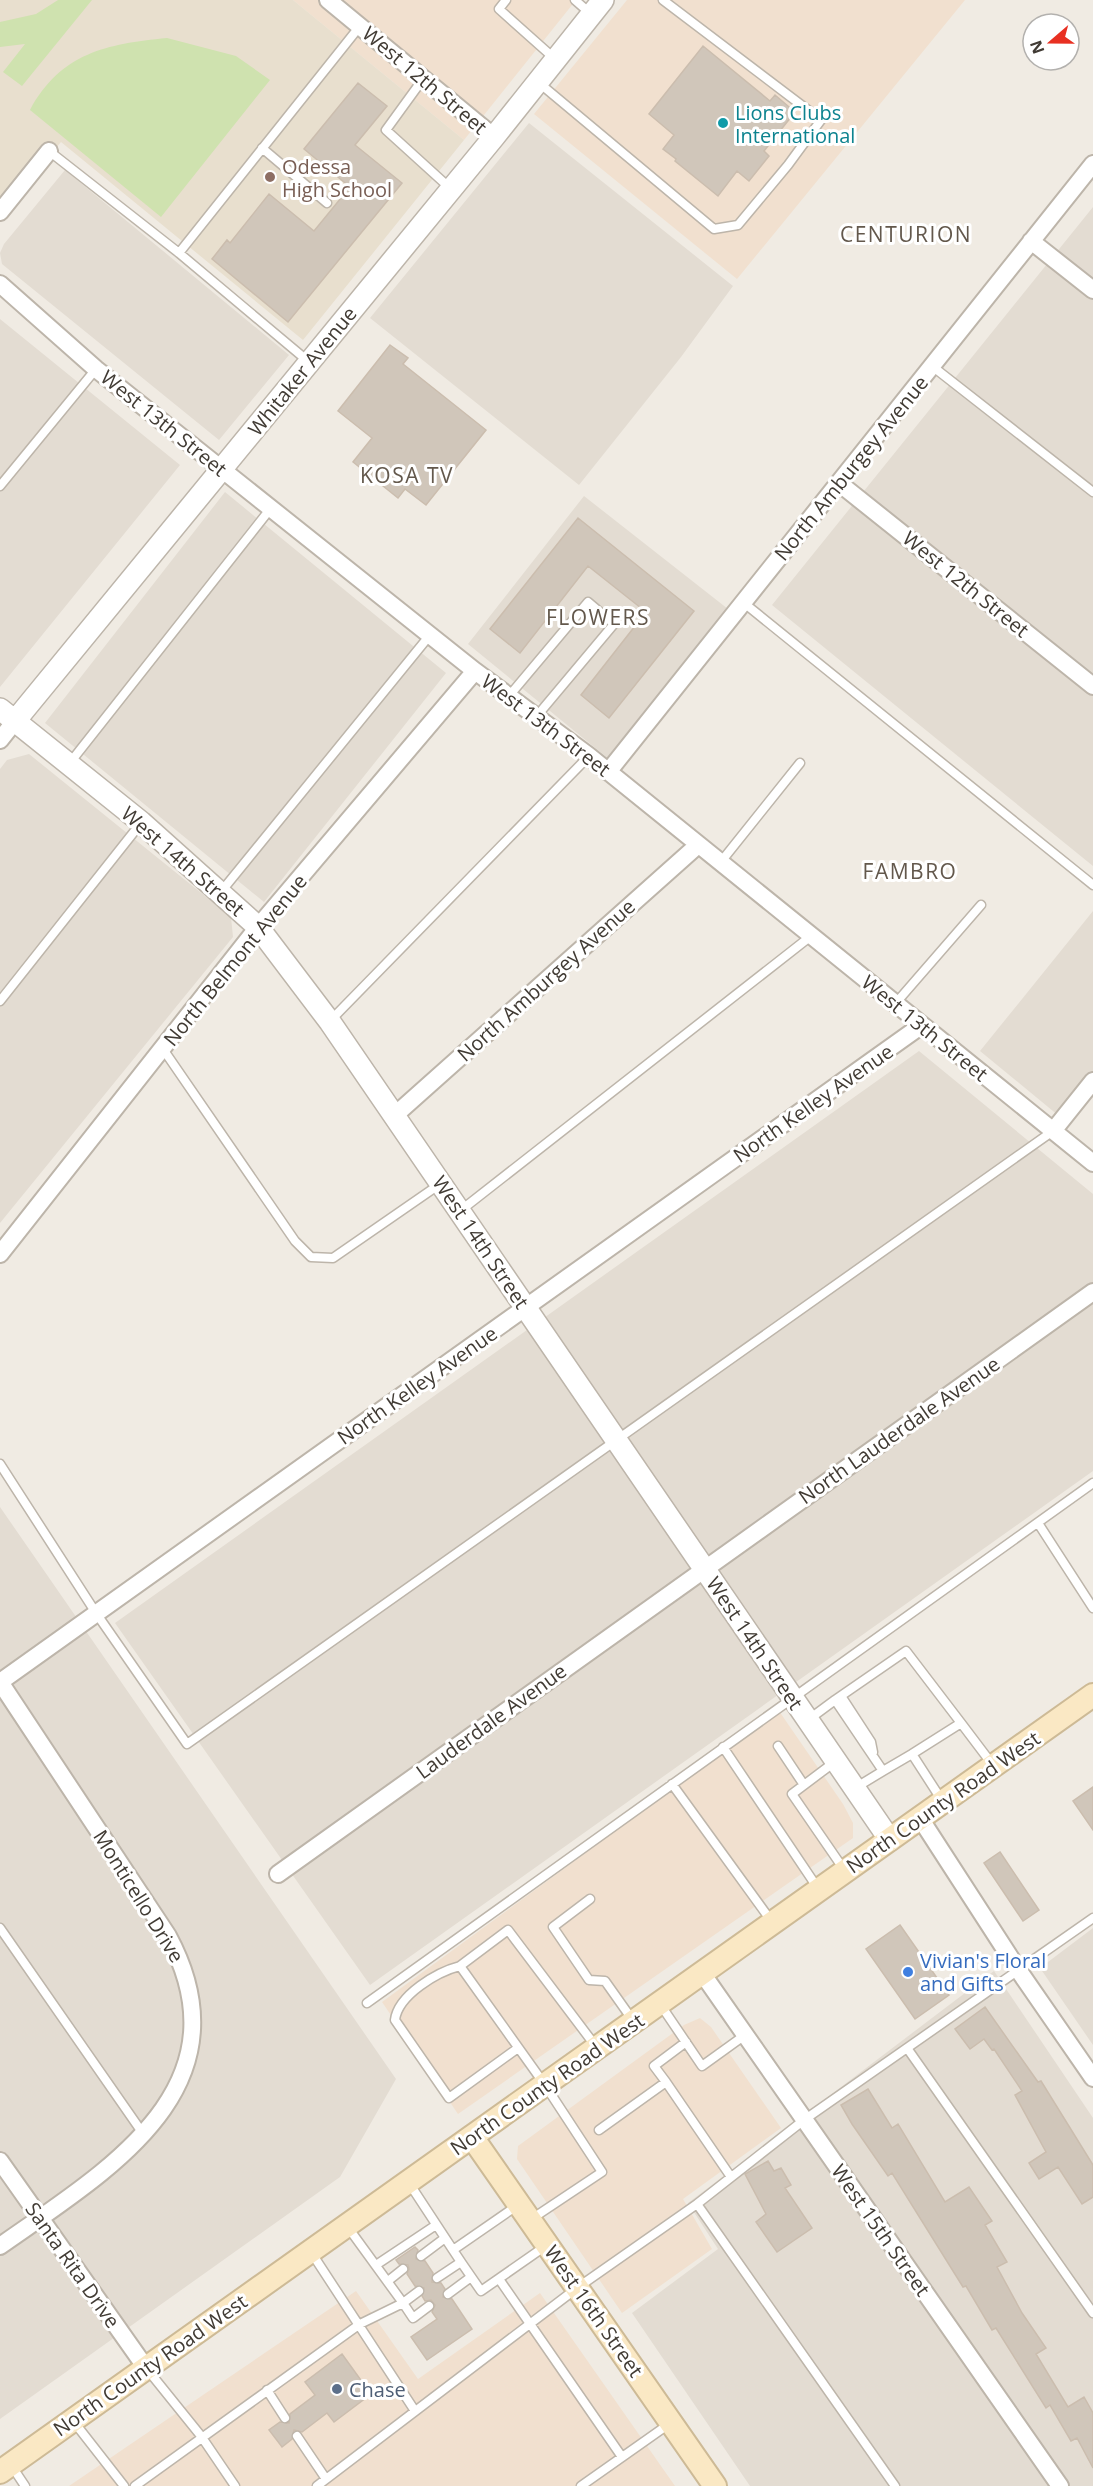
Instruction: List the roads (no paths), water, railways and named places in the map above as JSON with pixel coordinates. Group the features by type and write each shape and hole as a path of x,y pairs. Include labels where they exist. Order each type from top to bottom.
{"main road":[{"name":"North County Road West","path":"5,2468 1093,1695"},
{"name":"West 16th Street","path":"472,2137 715,2486"}],"street":[{"name":"West 12th Street","path":"328,0 494,137"},
{"name":"Whitaker Avenue","path":"0,740 8,715 222,469 494,137 597,7"},
{"path":"0,212 49,151"},
{"name":"North Amburgey Avenue","path":"608,772 1093,164"},
{"path":"1031,241 1093,290"},
{"name":"West 13th Street","path":"0,284 96,369 475,671 589,756 1093,1163"},
{"name":"West 12th Street","path":"839,483 1093,686"},
{"name":"North Belmont Avenue","path":"0,1254 258,927 475,671"},
{"name":"West 14th Street","path":"8,715 141,822 258,927 330,1022 890,1840"},
{"name":"North Amburgey Avenue","path":"394,1116 698,845"},
{"name":"North Kelley Avenue","path":"0,1682 922,1025"},
{"path":"1053,1131 1093,1081"},
{"name":"North Lauderdale Avenue","path":"704,1568 1093,1292"},
{"name":"Lauderdale Avenue","path":"278,1874 704,1568"},
{"name":"Monticello Drive","path":"0,1682 168,1936 189,1984 192,2029 187,2064 169,2103 144,2135 108,2167 0,2246"},
{"path":"920,1818 1019,1971 1093,2078"},
{"name":"West 15th Street","path":"702,1973 1060,2486"},
{"name":"Santa Rita Drive","path":"0,2161 146,2368"}],"lane":[{"path":"506,0 499,9 555,60"},
{"path":"575,0 597,7"},
{"path":"538,82 714,229 738,225 788,165 821,120 663,0"},
{"path":"179,253 360,26"},
{"path":"423,79 386,130 451,189"},
{"path":"262,148 327,203"},
{"path":"49,151 179,253 310,362"},
{"path":"932,366 1093,492"},
{"path":"0,486 96,369"},
{"path":"69,765 271,508"},
{"path":"509,696 588,602 614,624 536,717"},
{"path":"744,603 1093,885"},
{"path":"220,893 430,635"},
{"path":"330,1022 589,756"},
{"path":"720,862 800,763"},
{"path":"0,1001 141,822"},
{"path":"896,1004 981,905"},
{"path":"460,1211 811,936"},
{"path":"163,1049 295,1241 311,1257 333,1258 440,1183"},
{"path":"0,1464 96,1613 187,1744 1053,1131"},
{"path":"368,2003 1093,1483"},
{"path":"1038,1522 1093,1608"},
{"path":"808,1720 906,1651 994,1766"},
{"path":"838,1698 883,1771"},
{"path":"855,1789 961,1723"},
{"path":"778,1746 804,1785"},
{"path":"723,1747 819,1890"},
{"path":"912,1754 943,1802"},
{"path":"836,1761 792,1794 845,1871"},
{"path":"672,1784 772,1923"},
{"path":"590,1899 553,1927 589,1980 605,1981 634,2022"},
{"path":"317,2486 577,2288 696,2204 804,2120 1093,1918"},
{"path":"0,1928 144,2135"},
{"path":"518,2048 449,2098 395,2020 396,2010 401,2002 445,1970 460,1966 508,1930 597,2048"},
{"path":"453,2250 602,2172 545,2085 460,1966"},
{"path":"660,2003 702,2066 745,2035"},
{"path":"686,2042 654,2066 731,2177"},
{"path":"907,2048 1093,2313"},
{"path":"599,2130 666,2082"},
{"path":"408,2182 481,2291 547,2245"},
{"path":"696,2204 895,2486"},
{"path":"376,2265 436,2225"},
{"path":"347,2226 413,2318 429,2306"},
{"path":"422,2256 445,2238"},
{"path":"310,2252 360,2324 415,2411"},
{"path":"437,2278 460,2262"},
{"path":"388,2281 403,2269"},
{"path":"448,2294 471,2277"},
{"path":"499,2279 622,2457"},
{"path":"141,2484 201,2436 360,2324 403,2303 419,2291"},
{"path":"146,2368 201,2436 235,2486"},
{"path":"267,2390 285,2418"},
{"path":"73,2420 124,2486"},
{"path":"581,2486 671,2423"},
{"path":"297,2436 326,2479"},
{"path":"5,2468 25,2486"},
{"path":"592,2478 598,2486"}],"place":[{"name":"Lions Clubs International","path":"723,123"},
{"name":"Odessa High School","path":"270,177"},
{"name":"Vivian's Floral and Gifts","path":"908,1972"},
{"name":"Chase","path":"337,2389"}],"district":[{"name":"CENTURION","path":"906,234"},
{"name":"KOSA TV","path":"407,475"},
{"name":"FLOWERS","path":"598,617"},
{"name":"FAMBRO","path":"910,871"}]}
